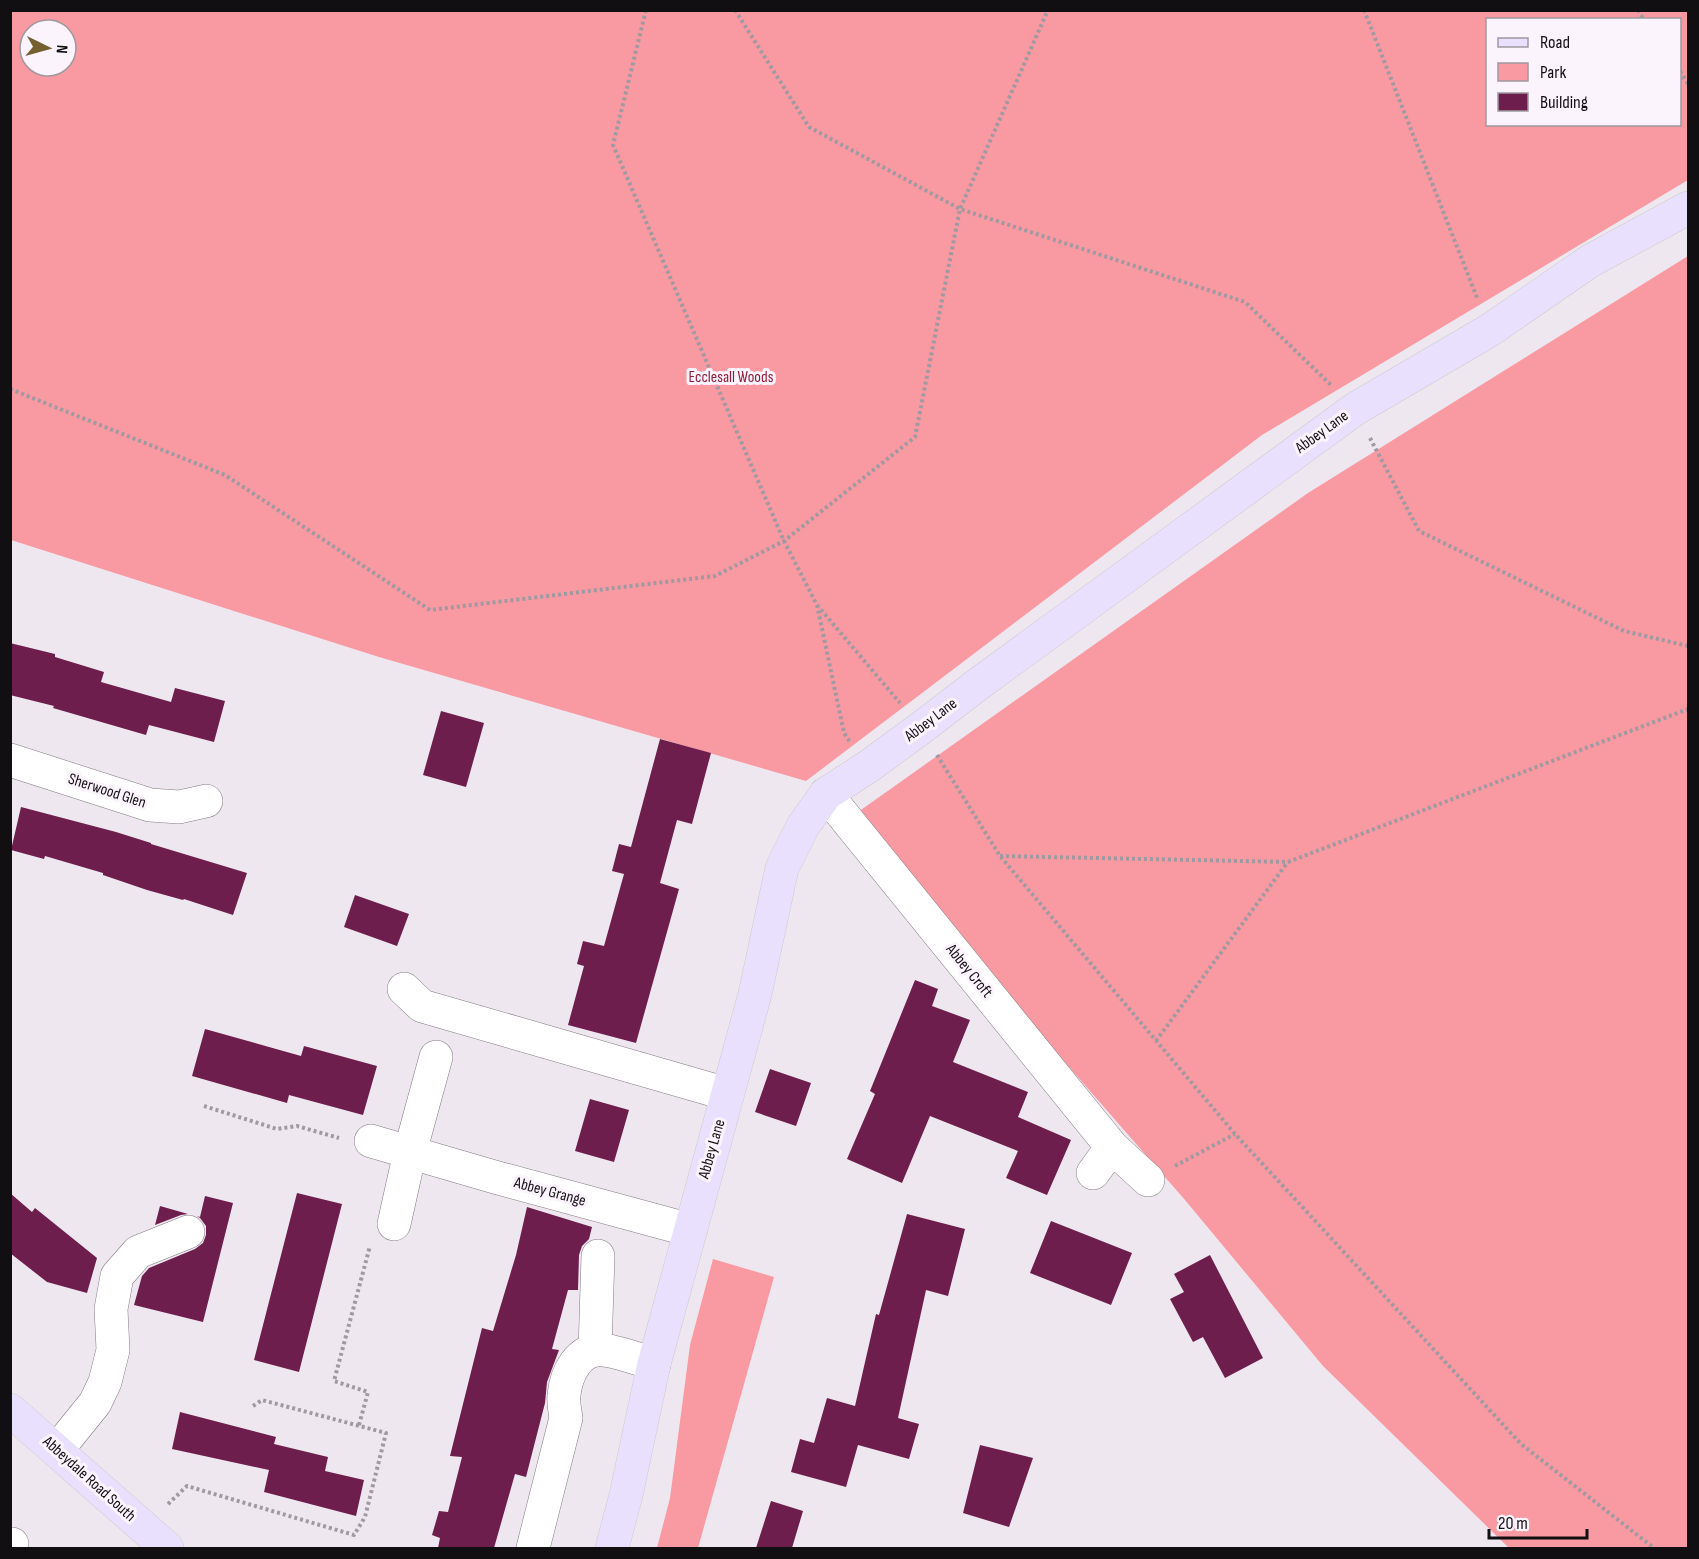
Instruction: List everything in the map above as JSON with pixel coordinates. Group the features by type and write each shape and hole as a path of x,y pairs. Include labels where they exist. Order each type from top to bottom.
{"main road":[{"name":"Abbey Lane","path":"612,1548 626,1495 654,1364 755,994 783,868 803,826 826,794 869,766 977,684 1354,409 1490,330 1590,261 1689,208"},
{"name":"Abbeydale Road South","path":"10,1410 155,1538"}],"street":[{"name":"Sherwood Glen","path":"10,759 150,805 179,807 206,801"},
{"name":"Abbey Croft","path":"826,794 1112,1147 1148,1180"},
{"path":"404,989 422,1006 728,1095"},
{"path":"394,1224 410,1152 436,1057"},
{"name":"Abbey Grange","path":"371,1140 690,1230"},
{"path":"1093,1173 1112,1147"},
{"path":"57,1450 95,1403 105,1382 113,1350 111,1309 117,1276 138,1252 188,1232"},
{"path":"595,1350 598,1256"},
{"path":"533,1548 566,1418 563,1396 570,1372 578,1360 595,1350 604,1350 654,1364"}],"path":[{"path":"646,10 613,145 784,541 817,605 921,728 1000,856 1235,1134 1521,1444 1654,1548"},
{"path":"735,10 809,127 960,209 1245,302 1354,409 1419,531 1624,631 1689,646"},
{"path":"10,389 225,475 430,610 715,576 784,541 915,437 960,209 1048,10"},
{"path":"1364,10 1490,330"},
{"path":"817,605 844,733 869,766"},
{"path":"1000,856 1288,862 1689,709"},
{"path":"1156,1041 1288,862"},
{"path":"204,1106 277,1129 297,1126 357,1142 371,1140"},
{"path":"1148,1180 1235,1134"},
{"path":"359,1425 368,1392 334,1381 377,1219 394,1224"},
{"path":"155,1538 187,1486 354,1534 365,1517 386,1433 262,1400 253,1406"}],"green space":[{"name":"Ecclesall Woods","path":"11,11 1688,11 1688,180 1262,435 806,781 379,657 11,540"},
{"path":"1688,256 1688,1548 1509,1548 1323,1366 1185,1200 851,817 1308,493"},
{"path":"713,1259 774,1277 698,1548 657,1548 670,1498 690,1345"}],"building":[{"path":"10,643 55,654 55,657 104,672 101,682 171,702 175,688 225,701 214,742 149,725 146,735 53,708 54,706 10,695"},
{"path":"441,711 484,723 466,787 423,775"},
{"path":"660,739 711,753 692,824 677,820 660,883 679,889 636,1043 568,1025 584,966 577,964 583,941 604,946 624,874 612,871 619,844 631,847"},
{"path":"21,807 116,832 247,873 233,915 147,890 103,875 103,873 45,856 44,859 11,850"},
{"path":"355,895 409,914 397,946 344,927"},
{"path":"915,980 938,989 932,1006 970,1020 953,1062 1028,1092 1018,1117 1071,1140 1047,1195 1006,1178 1018,1151 930,1116 902,1183 847,1159 875,1094 870,1091"},
{"path":"205,1029 301,1056 304,1046 377,1066 363,1115 289,1095 287,1103 192,1076"},
{"path":"770,1069 811,1083 796,1126 755,1112"},
{"path":"590,1099 629,1110 614,1162 575,1151"},
{"path":"10,1193 32,1212 35,1208 97,1258 87,1293 47,1282 10,1253"},
{"path":"297,1193 342,1204 299,1372 254,1360"},
{"path":"205,1196 233,1203 203,1322 134,1305 142,1276 149,1268 195,1249 203,1243 206,1226 197,1216 200,1217"},
{"path":"160,1206 188,1214 155,1225"},
{"path":"527,1207 592,1227 589,1239 582,1246 579,1255 578,1290 568,1290 552,1349 559,1350 547,1382 545,1403 526,1477 515,1474 494,1548 438,1548 440,1538 432,1535 439,1511 448,1512 462,1457 450,1456 482,1328 493,1331 516,1255"},
{"path":"907,1214 965,1229 948,1296 926,1290 898,1418 919,1424 909,1459 858,1445 846,1487 791,1472 800,1439 814,1443 827,1398 855,1406 876,1314 879,1315"},
{"path":"1051,1221 1132,1253 1111,1305 1030,1273"},
{"path":"1210,1255 1263,1358 1225,1378 1203,1337 1193,1342 1170,1299 1184,1292 1174,1274"},
{"path":"180,1412 276,1437 274,1444 328,1457 325,1471 364,1480 356,1516 264,1492 269,1470 172,1449"},
{"path":"980,1445 1033,1458 1009,1527 963,1513"},
{"path":"771,1501 803,1511 792,1548 756,1548"}]}
